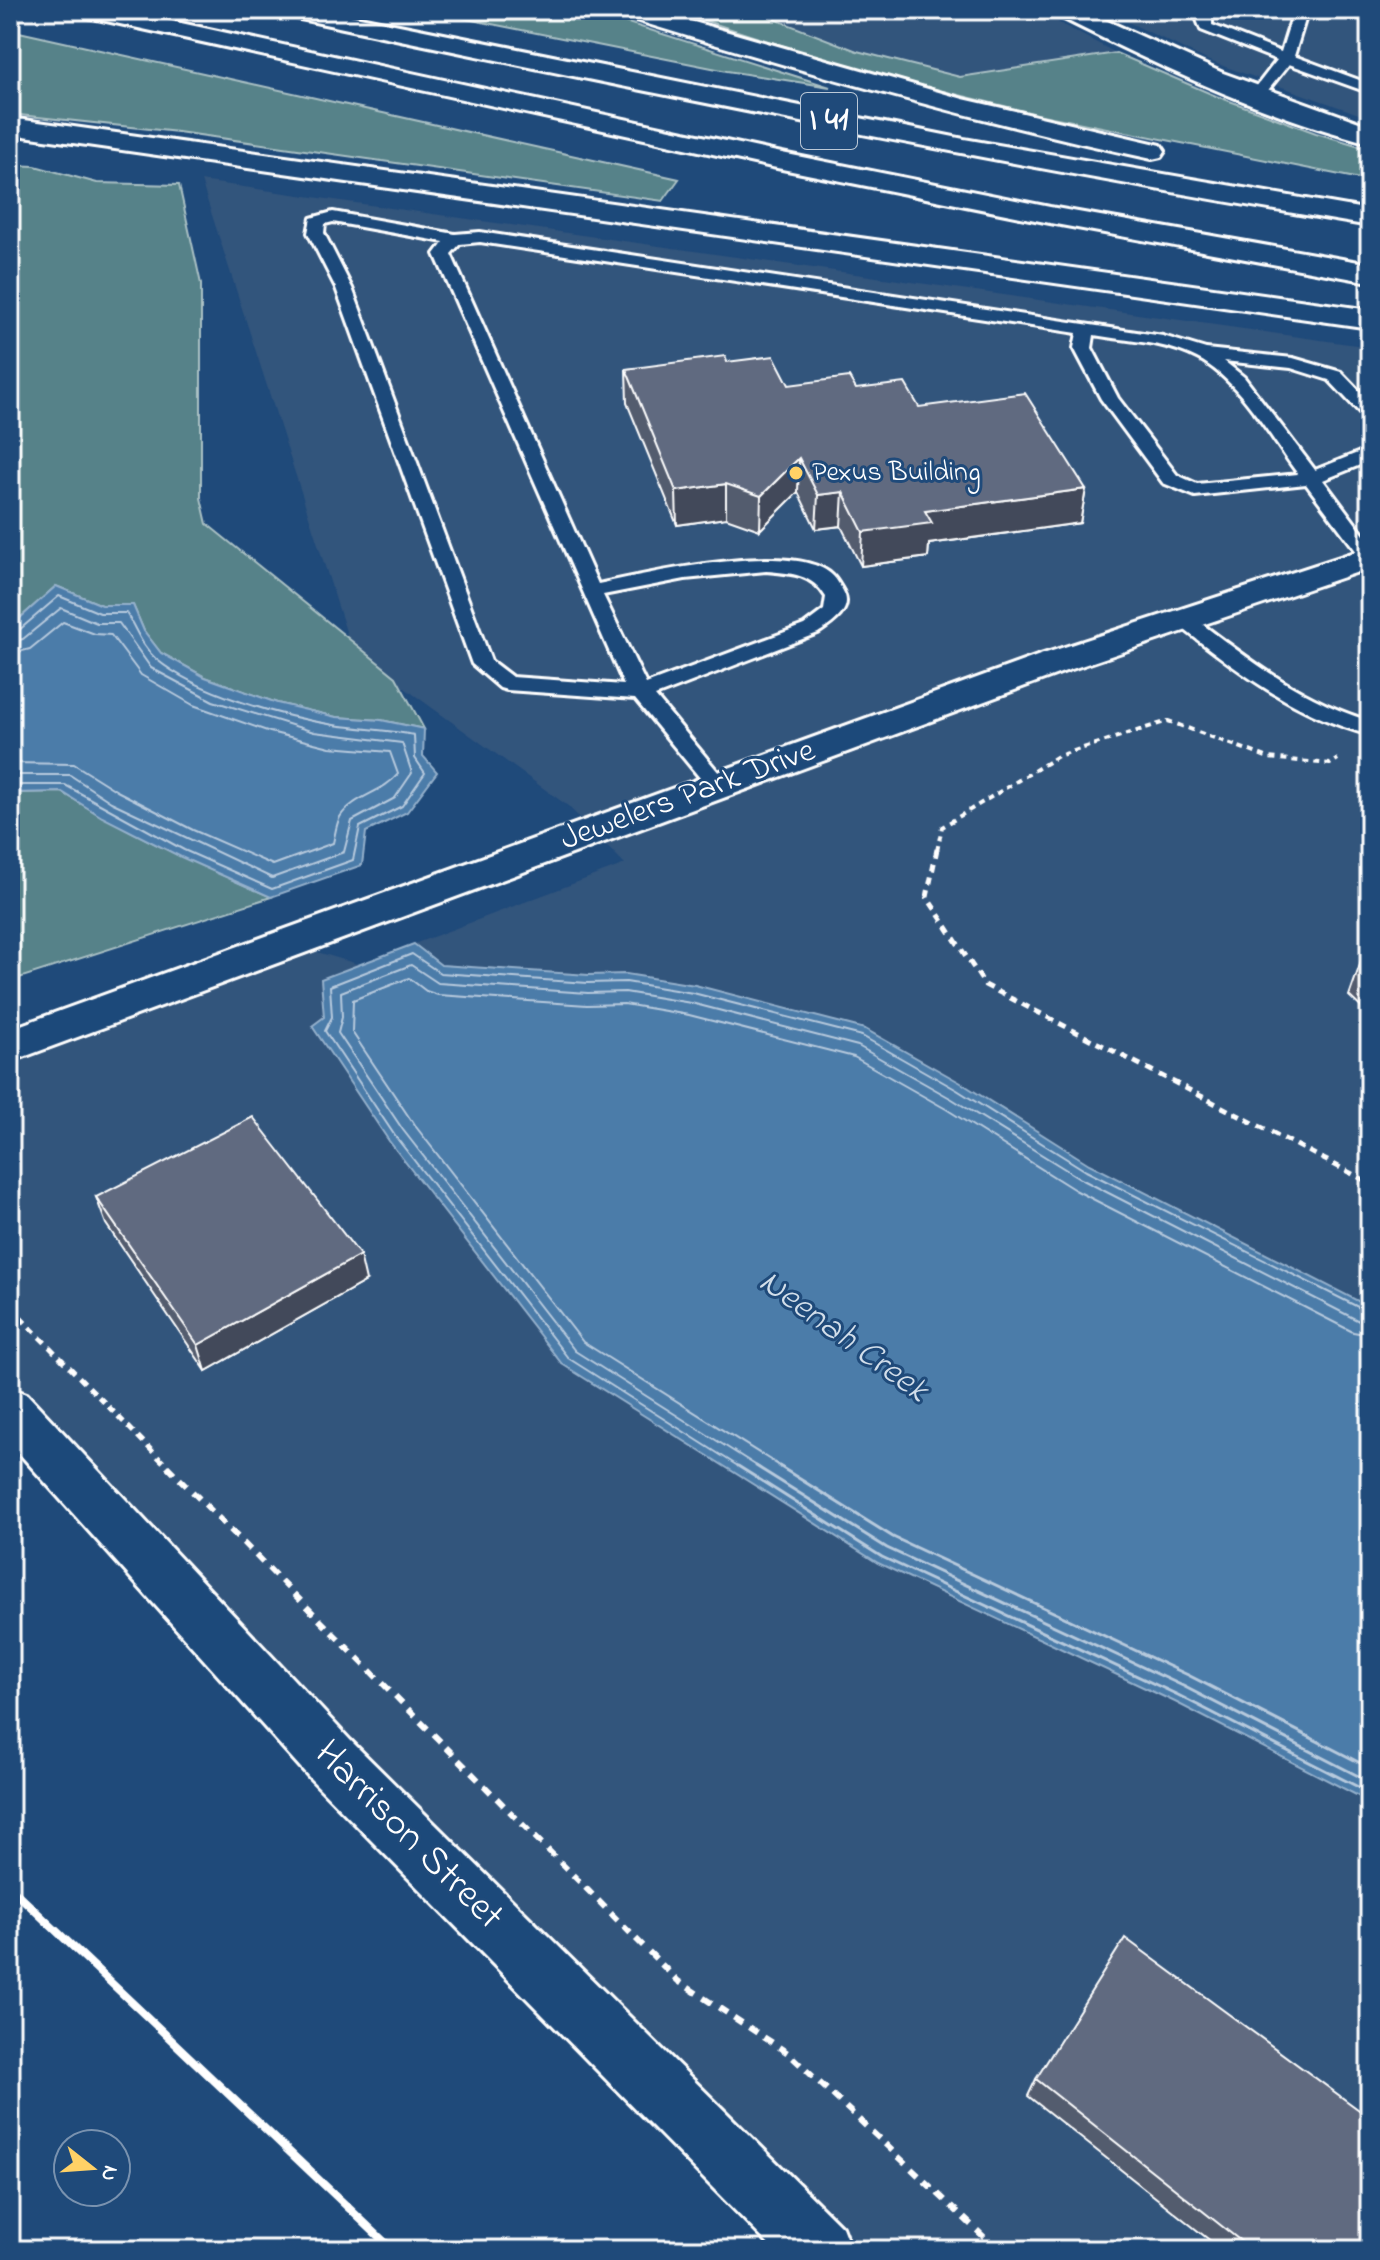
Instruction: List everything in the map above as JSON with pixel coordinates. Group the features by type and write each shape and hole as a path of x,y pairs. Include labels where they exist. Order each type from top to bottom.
{"main road":[{"name":"I 41","path":"88,10 788,163 1050,215 1370,273"},
{"name":"I 41","path":"291,10 839,123 1370,218"},
{"path":"627,10 827,72 994,115 1183,158"},
{"path":"1064,10 1142,50 1256,96 1370,135"},
{"path":"10,126 1370,319"},
{"path":"10,134 195,151"},
{"path":"1298,181 1370,195"},
{"name":"Jewelers Park Drive","path":"10,1046 718,785 1183,619 1370,556"},
{"name":"Harrison Street","path":"10,1409 330,1759 819,2250"}],"lane":[{"path":"1205,10 1203,17 1206,27 1370,89"},
{"path":"1256,96 1286,59 1301,10"},
{"path":"591,592 769,563 813,570 832,585 837,599 834,609 811,629 642,693 507,683 482,664 344,288 316,233 317,221 333,217 455,239 496,239 1163,341 1204,354 1293,363 1335,376 1370,413"},
{"path":"455,239 443,254 630,679 718,785"},
{"path":"1087,329 1083,348 1110,399 1170,479 1195,490 1311,478 1370,454"},
{"path":"1204,354 1238,381 1370,556"},
{"path":"1183,619 1276,690 1332,719 1370,728"}],"path":[{"path":"1343,756 1330,764 1269,758 1168,721 1058,756 942,827 927,897 985,985 1370,1183"},
{"path":"10,1307 678,1981 788,2053 998,2250"}],"shaded area":[{"path":"751,10 1035,10 1116,53 960,77 857,51"},
{"path":"1103,10 1370,10 1370,118 1209,61"},
{"path":"201,181 1370,347 1370,1307 1089,1164 961,1083 626,974 589,975 441,965 414,944 625,864 568,806 352,650"},
{"path":"287,943 364,966 1370,1628 1370,2250 819,2250 10,1409 10,1046"}],"green space":[{"path":"422,10 587,10 830,87 727,71"},
{"path":"672,10 751,10 857,51 960,77 1116,53 1216,96 1316,133 1370,149 1370,181 1037,114 868,73"},
{"path":"10,30 679,179 663,201 178,132 10,114"},
{"path":"10,165 35,166 97,183 179,185 201,284 201,498 207,524 396,677 424,729 381,720 336,717 277,703 205,677 161,653 144,631 133,605 102,605 56,586 10,627"},
{"path":"62,792 138,835 271,897 10,981 10,793"}],"water":[{"path":"56,586 102,605 133,605 144,631 161,653 205,677 277,703 336,717 381,720 424,729 423,756 437,772 407,812 366,832 362,865 271,897 181,857 102,817 62,792 10,793 10,627"},
{"name":"Neenah Creek","path":"414,944 441,965 589,975 626,974 695,985 865,1029 961,1083 1089,1164 1370,1307 1370,1802 1175,1702 878,1563 562,1364 389,1141 312,1026 324,1017 321,979"}],"building":[{"path":"725,356 727,362 774,356 789,385 849,377 856,389 905,383 919,407 1025,393 1086,489 925,511 932,523 863,532 843,492 818,495 799,458 761,496 726,484 676,491 626,369"},
{"path":"1370,957 1370,970 1361,962"},
{"path":"253,1117 360,1255 198,1345 96,1197"},
{"path":"1125,1938 1370,2118 1370,2250 1252,2250 1036,2079"}],"railway":[{"path":"10,1887 393,2250"}],"place":[{"name":"Pexus Building","path":"796,473"}]}
